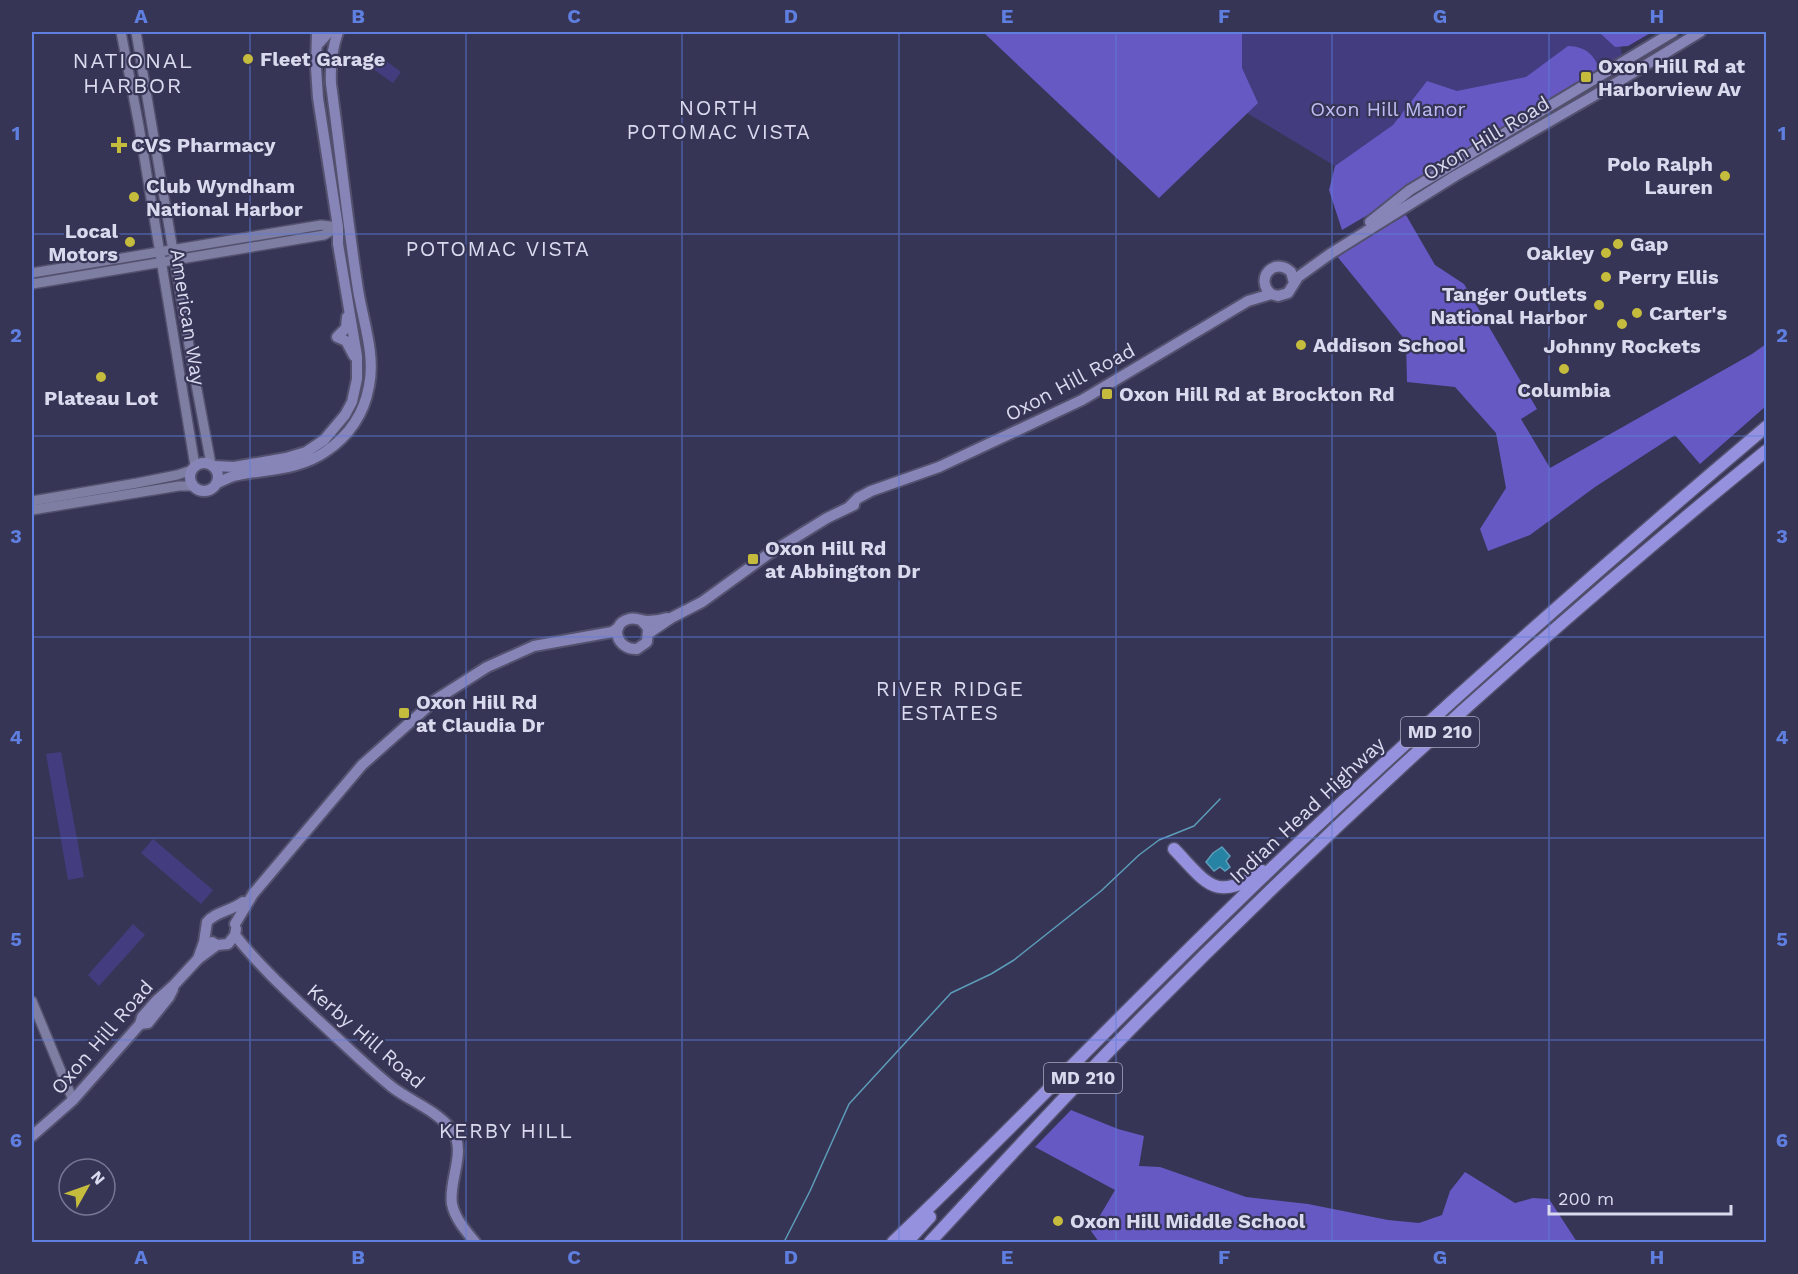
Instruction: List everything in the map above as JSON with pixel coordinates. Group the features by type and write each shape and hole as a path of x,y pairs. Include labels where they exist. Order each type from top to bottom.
{"highway":[{"name":"Indian Head Highway","path":"893,1242 1290,851 1554,610 1767,427"},
{"name":"Indian Head Highway","path":"930,1242 1111,1048 1241,919 1395,773 1598,591 1767,451"},
{"path":"1174,849 1202,880 1210,885 1225,887 1254,877 1290,851"},
{"path":"919,1242 1015,1150"},
{"path":"907,1242 934,1213 958,1180"}],"main road":[{"path":"317,32 318,98 338,227 338,244 357,356 357,379 352,402 338,426 324,440 306,452 234,467 201,463 193,468 190,479 193,486 198,489 207,491 217,483 236,475 282,469 308,462 324,453 341,440 355,424 370,385 371,360 357,284 331,84 330,64 338,32"},
{"path":"318,44 329,32"},
{"name":"Oxon Hill Road","path":"1287,268 1305,264 1372,221 1410,190 1673,32"},
{"name":"Oxon Hill Road","path":"1294,283 1303,272 1405,207 1700,32"},
{"path":"338,227 345,237 351,272 357,284"},
{"path":"1281,266 1291,272 1294,283 1288,293 1278,296 1267,290 1264,277 1268,270 1281,266"},
{"name":"Oxon Hill Road","path":"1248,301 1264,284"},
{"name":"Oxon Hill Road","path":"649,633 671,618 702,602 775,549 850,506 858,498 888,483 902,481 939,467 1082,400 1248,301 1271,294"},
{"path":"348,305 346,328 337,337 346,341 357,366"},
{"path":"212,465 218,472 217,483"},
{"name":"Oxon Hill Road","path":"641,620 671,618"},
{"path":"253,894 235,929 222,945 209,940 205,932 210,918 234,909 253,894 385,736 401,721 487,667 534,646 588,636 612,632 627,619 641,620 649,633 647,642 637,649 588,636"},
{"path":"618,628 617,636 620,643"},
{"path":"220,914 231,918 235,929"},
{"name":"Kerby Hill Road","path":"235,929 250,955 375,1072 393,1088 444,1122 453,1131 458,1146 452,1192 453,1208 461,1225 475,1242"},
{"name":"Oxon Hill Road","path":"198,958 205,932"},
{"name":"Oxon Hill Road","path":"32,1136 73,1100 140,1024 148,1023 173,991 174,985 198,958 222,945"},
{"name":"Kerby Hill Road","path":"222,945 250,955"}],"street":[{"name":"American Way","path":"121,32 139,126 193,468"},
{"name":"American Way","path":"136,32 197,395 212,465"},
{"path":"32,273 260,234 321,225 338,227"},
{"path":"32,284 324,235 338,227"},
{"path":"260,234 263,246"},
{"path":"32,501 177,475 193,468"},
{"path":"32,510 179,486 193,486"},
{"path":"32,1001 73,1100"}],"green space":[{"name":"Oxon Hill Manor","path":"1219,32 1618,32 1622,55 1371,213 1335,166 1247,113"},
{"path":"374,52 401,72 393,83 366,64"},
{"path":"61,752 84,877 68,880 46,754"},
{"path":"153,839 213,890 201,904 141,853"},
{"path":"133,924 145,935 99,986 88,975"}],"shaded area":[{"path":"983,32 1242,32 1242,68 1258,103 1159,198"},
{"path":"1599,32 1652,32 1628,46 1615,47"},
{"path":"1568,46 1588,52 1599,68 1434,176 1342,230 1329,190 1335,166 1393,125 1427,81 1457,91 1526,77"},
{"path":"1406,215 1435,265 1464,284 1537,409 1521,419 1550,468 1766,344 1766,406 1700,464 1675,435 1595,487 1530,535 1488,551 1480,529 1506,488 1496,433 1455,387 1407,382 1406,341 1336,255"},
{"path":"1071,1110 1118,1129 1144,1136 1139,1166 1160,1167 1246,1197 1308,1204 1388,1220 1419,1223 1442,1215 1450,1191 1465,1172 1515,1203 1533,1198 1549,1199 1577,1242 1099,1242 1091,1231 1115,1190 1035,1147"}],"water":[{"path":"1222,847 1230,856 1226,861 1230,867 1225,871 1220,867 1214,871 1206,862"}],"waterway":[{"path":"784,1242 849,1104 951,993 1014,960 1101,891 1139,855 1159,840 1194,826 1220,799"}],"place":[{"name":"Fleet Garage","path":"248,59"},
{"name":"Oxon Hill Rd at Harborview Av","path":"1586,77"},
{"name":"CVS Pharmacy","path":"119,145"},
{"name":"Polo Ralph Lauren","path":"1725,176"},
{"name":"Club Wyndham National Harbor","path":"134,197"},
{"name":"Local Motors","path":"130,242"},
{"name":"Gap","path":"1618,244"},
{"name":"Oakley","path":"1606,253"},
{"name":"Perry Ellis","path":"1606,277"},
{"name":"Tanger Outlets National Harbor","path":"1599,305"},
{"name":"Carter's","path":"1637,313"},
{"name":"Johnny Rockets","path":"1622,324"},
{"name":"Addison School","path":"1301,345"},
{"name":"Columbia","path":"1564,369"},
{"name":"Plateau Lot","path":"101,377"},
{"name":"Oxon Hill Rd at Brockton Rd","path":"1107,394"},
{"name":"Oxon Hill Rd at Abbington Dr","path":"753,559"},
{"name":"Oxon Hill Rd at Claudia Dr","path":"404,713"},
{"name":"Oxon Hill Middle School","path":"1058,1221"}],"district":[{"name":"NATIONAL HARBOR","path":"133,72"},
{"name":"NORTH POTOMAC VISTA","path":"719,120"},
{"name":"POTOMAC VISTA","path":"498,249"},
{"name":"RIVER RIDGE ESTATES","path":"950,701"},
{"name":"KERBY HILL","path":"506,1131"}]}
